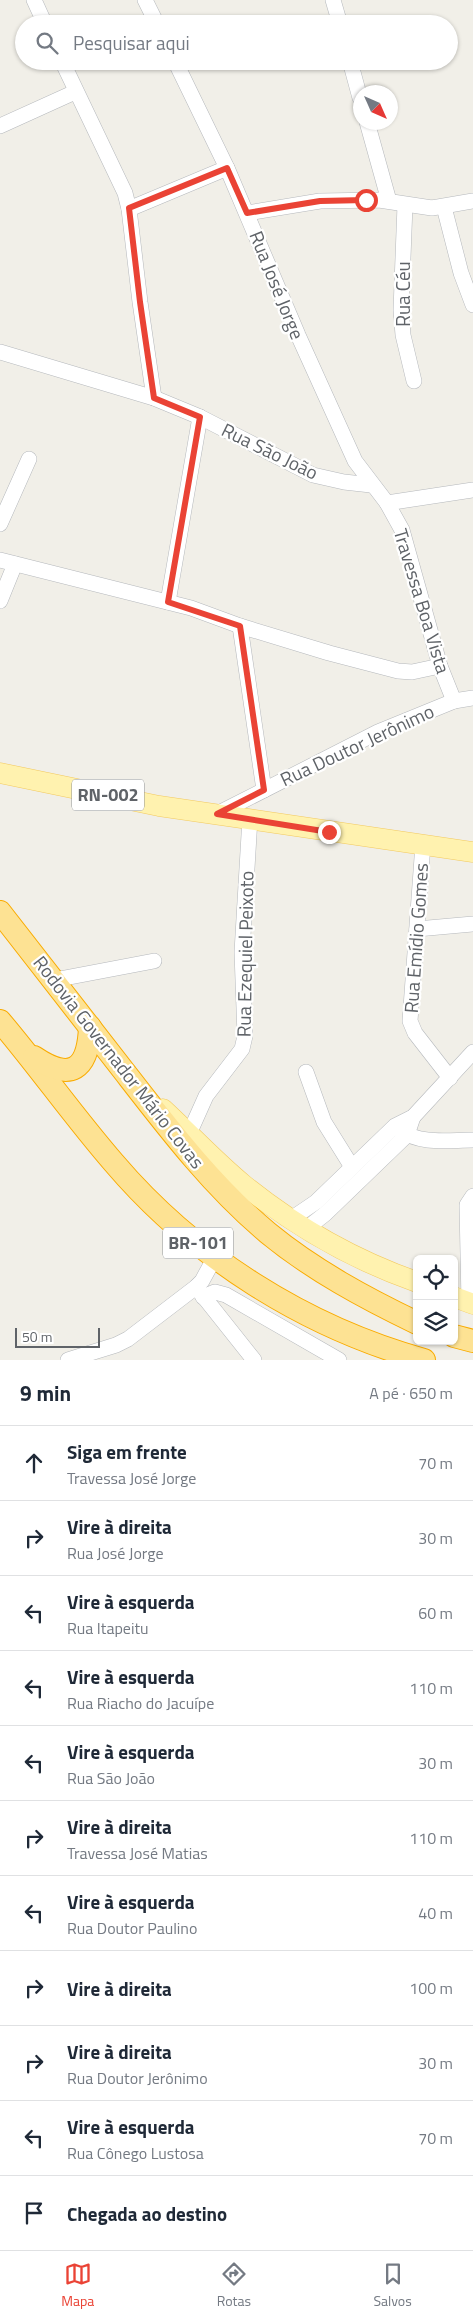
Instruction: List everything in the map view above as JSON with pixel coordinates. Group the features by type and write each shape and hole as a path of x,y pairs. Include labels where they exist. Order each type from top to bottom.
{"highway":[{"name":"Rodovia Governador Mário Covas","path":"0,912 174,1138 239,1206 269,1234 350,1288 373,1302 413,1321"},
{"name":"BR-101","path":"0,1021 114,1164 177,1227 215,1257 264,1291 314,1319 392,1351 424,1360"},
{"path":"27,1053 50,1068 67,1070 74,1068 87,1054 90,1027"},
{"path":"458,1337 473,1341"}],"main road":[{"name":"RN-002","path":"0,773 159,806 473,852"},
{"path":"123,1070 243,1184 299,1224 379,1269 413,1281"}],"street":[{"path":"145,0 152,15"},
{"path":"333,0 337,15"},
{"path":"37,1 41,15"},
{"path":"66,70 75,92 119,177 129,208 154,398"},
{"name":"Rua José Jorge","path":"179,70 227,168 354,461 387,503"},
{"path":"352,70 356,85"},
{"path":"0,126 75,92"},
{"path":"369,130 389,202"},
{"path":"129,208 227,168"},
{"path":"247,213 320,201 389,202 404,206 432,208 473,201"},
{"name":"Rua Céu","path":"404,206 401,310 403,335 414,382"},
{"path":"444,207 461,273 473,305"},
{"name":"Rua São João","path":"0,352 154,398 200,417 313,475 344,482 371,485"},
{"path":"168,602 200,417"},
{"path":"0,524 29,458"},
{"path":"387,503 473,490"},
{"name":"Travessa Boa Vista","path":"387,503 402,530 440,666 454,701"},
{"path":"0,601 7,562 168,602 329,653 398,671 412,672 440,666"},
{"path":"240,626 264,790"},
{"name":"Rua Doutor Jerônimo","path":"217,814 348,746 454,701 473,698"},
{"name":"Rua Ezequiel Peixoto","path":"190,1134 206,1096 242,1049 245,1036 242,944 250,818"},
{"name":"Rua Emídio Gomes","path":"423,844 410,1021 415,1033 450,1078"},
{"path":"417,929 473,924"},
{"path":"54,980 154,961"},
{"path":"299,1224 316,1202 395,1126 413,1117 473,1052"},
{"path":"306,1072 324,1122 352,1167"},
{"path":"299,1224 325,1214 407,1135 413,1117"},
{"path":"395,1126 407,1135 421,1140 473,1140"},
{"path":"465,1302 467,1205 473,1196"},
{"path":"215,1257 202,1280 200,1292 254,1360"},
{"path":"68,1360 116,1345 128,1339 200,1292 215,1292 226,1295 340,1360"}],"route":[{"path":"329,832 217,814 264,790 240,626 191,608 168,602 200,417 154,398 129,208 227,168 247,213 320,201 366,200"}]}
